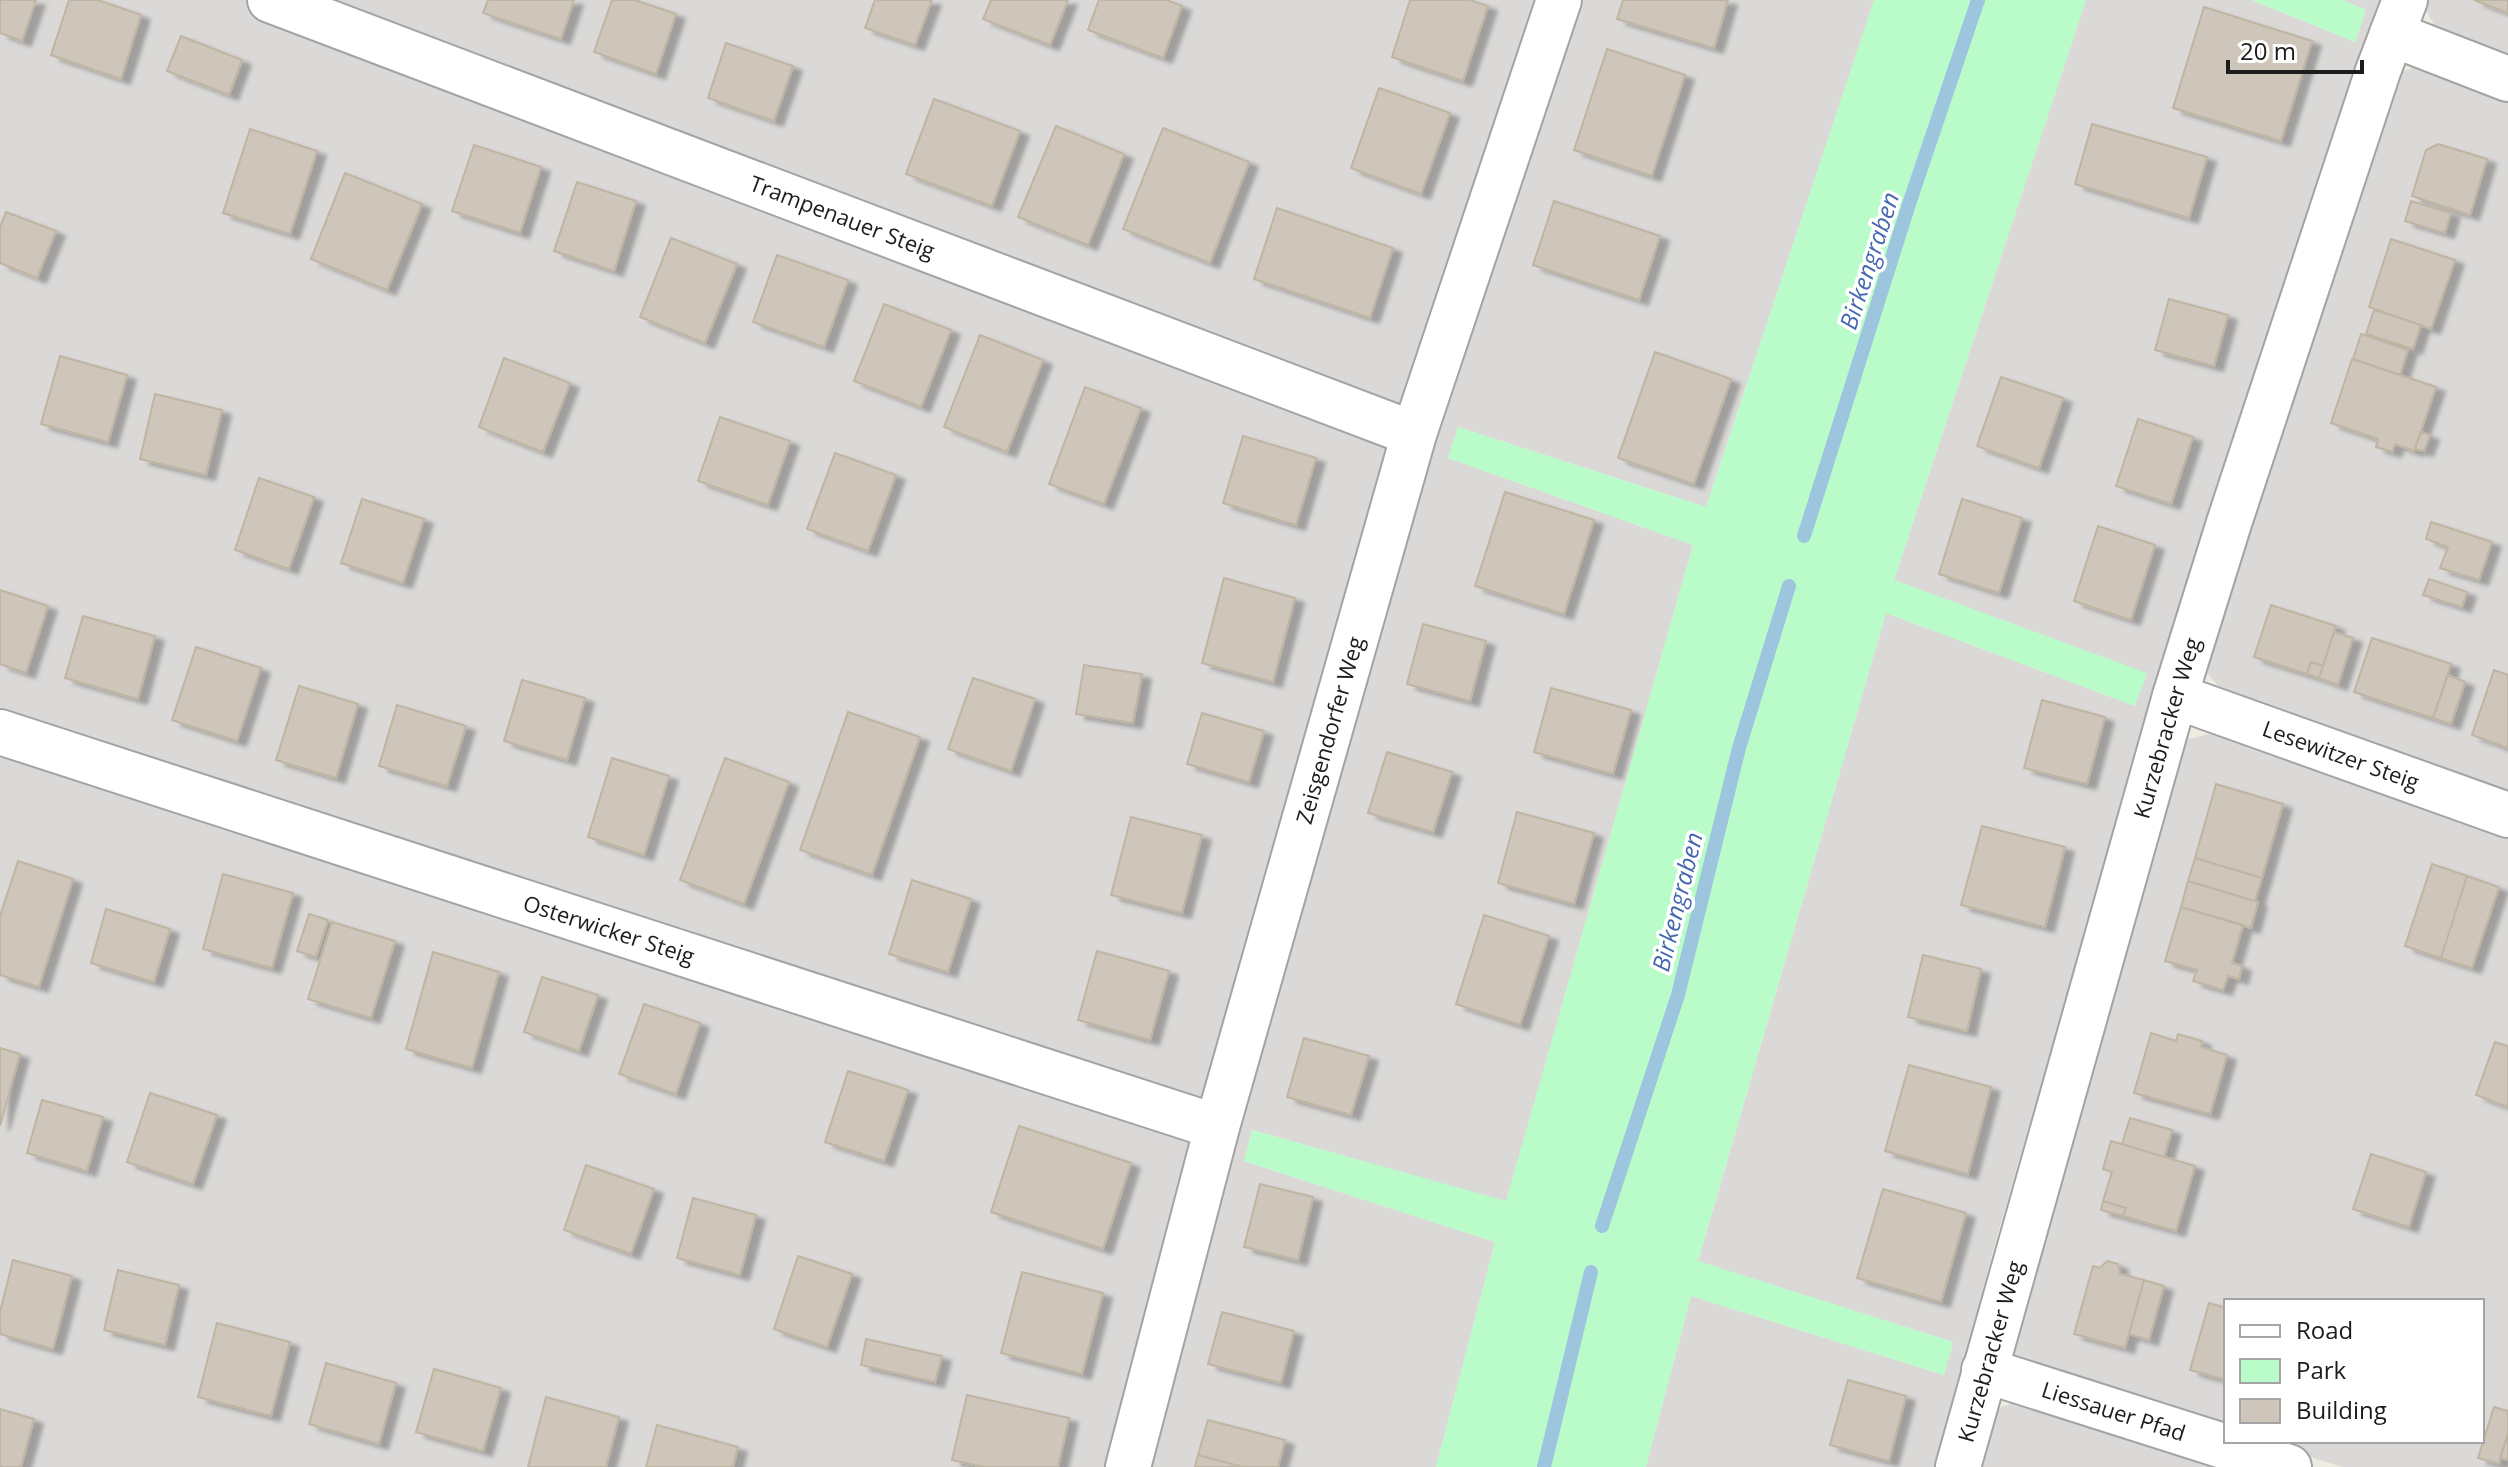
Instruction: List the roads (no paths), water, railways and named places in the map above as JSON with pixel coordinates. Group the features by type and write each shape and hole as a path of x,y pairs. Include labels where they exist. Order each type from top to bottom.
{"street":[{"name":"Trampenauer Steig","path":"270,0 1414,434"},
{"name":"Zeisgendorfer Weg","path":"1128,1467 1217,1127 1414,434 1559,0"},
{"path":"2399,17 2508,79"},
{"name":"Kurzebracker Weg","path":"1958,1467 2175,696 2229,523 2399,17"},
{"name":"Lesewitzer Steig","path":"2175,696 2508,815"},
{"name":"Osterwicker Steig","path":"0,732 1217,1127"},
{"name":"Liessauer Pfad","path":"1984,1370 2289,1467"}],"waterway":[{"name":"Birkengraben","path":"1804,536 1909,204 1978,0"},
{"name":"Birkengraben","path":"1602,1226 1678,995 1739,748 1789,586"},
{"name":"Birkengraben","path":"1544,1467 1591,1272"}]}
